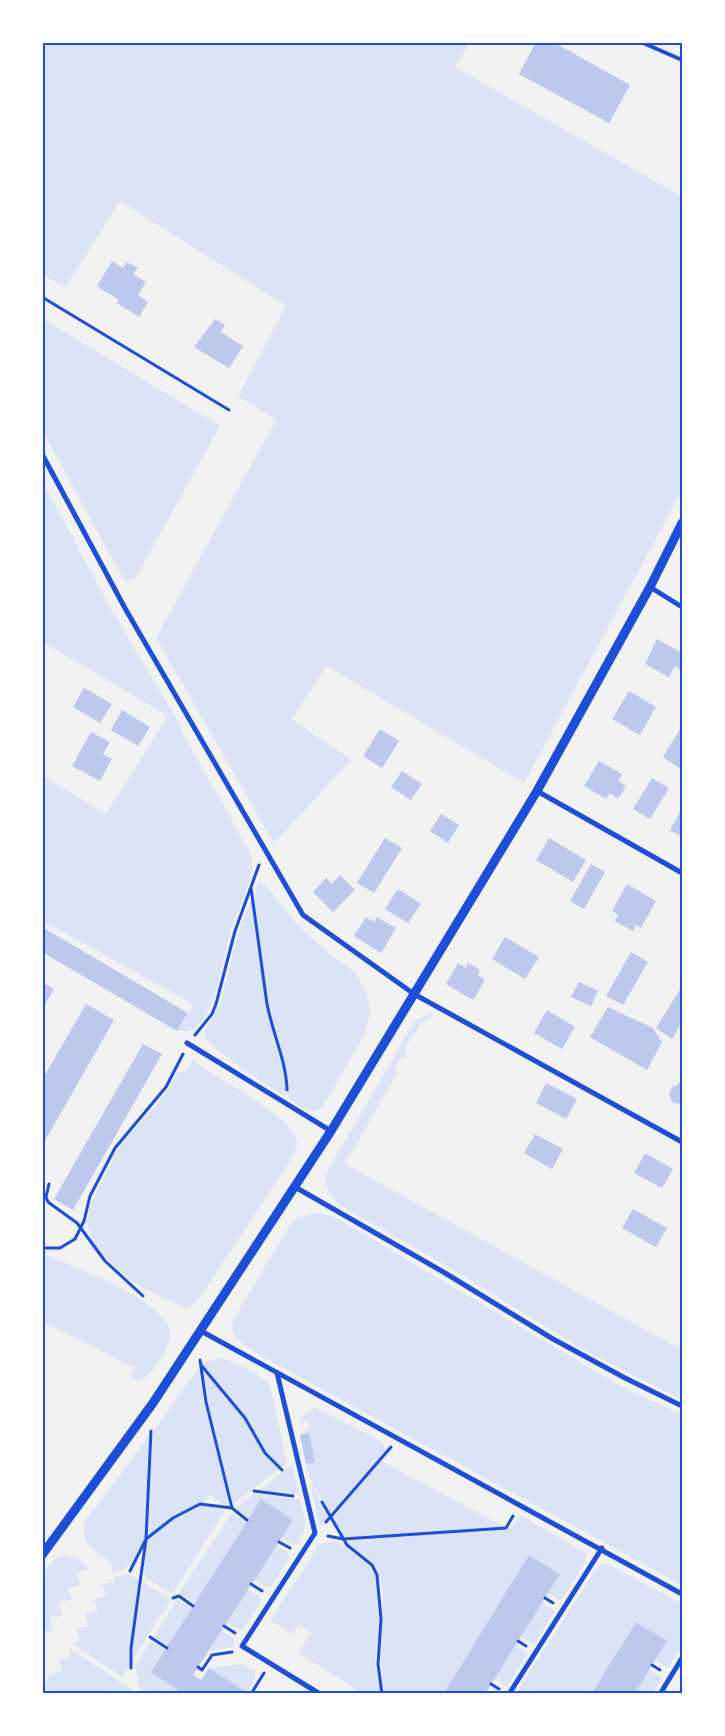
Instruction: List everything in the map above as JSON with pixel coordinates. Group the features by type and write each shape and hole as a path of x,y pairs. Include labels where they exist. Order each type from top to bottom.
{"street":[{"path":"42,454 126,610 303,915 414,994 682,1142"},
{"path":"42,1555 153,1403 202,1331 331,1131 536,791 650,587 682,523"},
{"path":"650,587 682,607"},
{"path":"536,791 682,873"},
{"path":"187,1043 331,1131"},
{"path":"295,1187 445,1272 553,1339 682,1406"},
{"path":"202,1331 602,1548 682,1594"},
{"path":"277,1373 315,1533 242,1646 320,1694"},
{"path":"509,1694 602,1548"},
{"path":"660,1694 682,1658"}],"lane":[{"path":"641,42 682,60"}],"path":[{"path":"42,297 229,410"},
{"path":"42,1248 60,1248 68,1245 75,1239 81,1227 90,1196 115,1148 166,1087 175,1073 187,1043 201,1028 216,1004 235,931 258,869 262,842"},
{"path":"251,888 254,925 266,997 283,1058 286,1104"},
{"path":"48,1184 46,1197 48,1202 81,1227 105,1261 143,1296"},
{"path":"202,1331 200,1364 206,1402 232,1508"},
{"path":"200,1364 245,1418 265,1453 282,1470"},
{"path":"131,1668 131,1648 146,1539 153,1403"},
{"path":"315,1533 398,1439"},
{"path":"254,1491 306,1498"},
{"path":"321,1500 343,1539 372,1565 379,1580 381,1618 378,1664 382,1694"},
{"path":"130,1571 146,1539 173,1518 200,1504 232,1508 247,1520"},
{"path":"315,1533 343,1539 506,1528 520,1504"},
{"path":"173,1598 178,1596 194,1606"},
{"path":"150,1637 167,1648"},
{"path":"198,1667 202,1670 212,1655 240,1651 242,1646"},
{"path":"251,1694 270,1664"}],"shaded area":[{"path":"42,43 469,43 455,67 682,197 682,490 524,783 327,666 292,719 351,760 274,843 156,638 276,420 238,396 286,306 120,201 65,288 43,274"},
{"path":"43,319 220,426 136,577 125,582 43,432"},
{"path":"42,480 108,604 180,725 182,732 249,851 252,860 251,877 230,932 214,996 207,1013 198,1025 187,1031 174,1028 178,1020 184,1023 193,1004 43,921 43,776 106,814 168,716 43,642"},
{"path":"259,882 265,885 299,926 328,953 356,973 369,1001 370,1013 365,1033 323,1106 314,1111 305,1109 288,1097 281,1049 286,1096 243,1069 205,1038 208,1025 220,1004 237,937 252,898 257,950 270,1016 272,1015 262,967 256,923 256,890"},
{"path":"429,1014 434,1015 420,1024 408,1043 405,1051 406,1056 400,1059 395,1068 397,1073 345,1164 682,1350 682,1400 580,1348 447,1266 338,1204 332,1197 327,1186 327,1172 415,1021"},
{"path":"193,1060 252,1098 283,1121 293,1132 297,1143 296,1150 290,1161 210,1284 192,1306 186,1308 143,1288 120,1272 96,1248 87,1222 91,1203 117,1150 120,1148 120,1144 160,1101 178,1073 186,1071"},
{"path":"317,1213 333,1216 622,1387 682,1415 682,1585 263,1357 236,1338 232,1327 233,1320 291,1224 298,1218"},
{"path":"43,1253 136,1297 153,1309 165,1321 170,1333 167,1347 157,1365 144,1379 136,1381 130,1374 134,1368 43,1321"},
{"path":"219,1358 246,1368 266,1381 270,1386 287,1463 233,1504 207,1399 202,1363"},
{"path":"199,1367 204,1403 229,1502 228,1507 209,1495 204,1501 204,1504 223,1509 224,1512 172,1594 144,1576 153,1432"},
{"path":"316,1408 381,1441 385,1447 385,1452 330,1515 309,1477 306,1464 314,1462 308,1433 300,1435 302,1431 309,1429 308,1422 300,1421 301,1418"},
{"path":"149,1436 145,1538 130,1565 122,1570 112,1572 111,1563 94,1551 86,1541 84,1536 85,1521"},
{"path":"383,1458 383,1462 510,1530 520,1515 586,1553 585,1563 561,1601 548,1593 560,1574 529,1555 443,1693 384,1693 380,1656 383,1592 379,1575 373,1564 346,1541 332,1518"},
{"path":"292,1464 299,1494 260,1490"},
{"path":"310,1482 329,1516 321,1527 319,1525"},
{"path":"254,1494 300,1499 305,1522 298,1544 285,1540 280,1535 261,1500 249,1518 236,1508"},
{"path":"232,1513 246,1522 195,1603 179,1593"},
{"path":"337,1541 367,1563 377,1577 379,1627 375,1662 381,1693 362,1693 299,1653 311,1632 299,1624 292,1634 270,1620 315,1552 317,1545"},
{"path":"276,1546 288,1552 289,1558 271,1587 266,1587 254,1580"},
{"path":"65,1555 76,1557 90,1569 77,1572 80,1585 68,1588 72,1600 59,1602 63,1616 50,1618 53,1632 43,1630 41,1598 44,1575 48,1566 55,1559"},
{"path":"602,1564 612,1566 682,1604 682,1645 668,1668 655,1660 666,1641 636,1622 591,1693 515,1694 597,1568"},
{"path":"128,1574 140,1581 129,1648 130,1664 122,1677 72,1643 80,1640 77,1628 89,1626 85,1614 97,1611 94,1599 106,1596 102,1584 114,1582 114,1577"},
{"path":"143,1582 171,1599 132,1661 132,1649"},
{"path":"248,1589 259,1596 261,1602 243,1629 238,1629 227,1623"},
{"path":"177,1599 192,1608 168,1646 154,1637"},
{"path":"542,1603 555,1611 534,1645 521,1637"},
{"path":"221,1631 233,1638 235,1643 232,1647 208,1651"},
{"path":"151,1641 165,1650 151,1672 184,1693 147,1693 140,1689 135,1666"},
{"path":"515,1645 528,1653 507,1687 494,1679"},
{"path":"69,1648 137,1693 43,1693 43,1687 50,1674 62,1671 59,1659 71,1657"},
{"path":"243,1664 255,1671 255,1678 247,1692 209,1668"},
{"path":"648,1669 662,1678 652,1693 634,1694"}],"building":[{"path":"536,42 553,42 630,85 609,123 519,74"},
{"path":"112,261 123,268 127,262 138,268 133,274 146,282 138,295 148,302 139,317 117,303 119,300 97,286"},
{"path":"215,319 225,325 221,332 243,346 229,368 194,347"},
{"path":"657,639 682,653 682,670 675,666 669,677 645,664"},
{"path":"84,688 112,704 100,723 73,707"},
{"path":"629,691 656,707 640,735 612,719"},
{"path":"122,710 150,727 138,746 111,730"},
{"path":"682,726 682,767 681,769 663,757"},
{"path":"380,729 399,741 382,768 363,756"},
{"path":"91,732 110,742 103,754 112,759 100,781 72,766"},
{"path":"599,761 622,774 618,781 626,786 618,799 610,793 606,799 584,786"},
{"path":"402,771 422,784 411,800 391,787"},
{"path":"652,778 669,788 650,819 633,809"},
{"path":"680,812 682,814 682,837 670,830"},
{"path":"441,814 459,825 448,843 430,831"},
{"path":"385,838 402,848 374,893 357,883"},
{"path":"549,838 586,860 573,882 536,860"},
{"path":"591,864 605,872 584,909 570,901"},
{"path":"340,875 355,890 333,912 313,892 326,878 332,884"},
{"path":"627,884 656,901 641,928 636,925 633,931 615,921 618,915 612,911"},
{"path":"398,889 421,904 408,923 385,909"},
{"path":"366,917 374,922 377,917 396,928 381,953 354,936"},
{"path":"42,927 188,1013 177,1031 42,952"},
{"path":"505,937 539,957 525,979 492,959"},
{"path":"631,952 648,962 623,1005 606,996"},
{"path":"458,963 466,968 468,963 480,970 478,975 485,980 473,1000 446,984"},
{"path":"42,982 54,989 42,1009"},
{"path":"579,982 598,991 591,1006 571,997"},
{"path":"682,986 682,1022 672,1039 656,1028"},
{"path":"86,1004 114,1020 42,1146 42,1080"},
{"path":"608,1007 653,1028 662,1042 647,1070 590,1037"},
{"path":"547,1010 575,1027 562,1049 534,1033"},
{"path":"143,1044 162,1054 73,1210 54,1199"},
{"path":"682,1079 682,1104 673,1103 669,1094 672,1087 677,1085"},
{"path":"546,1083 577,1099 566,1119 536,1103"},
{"path":"535,1134 563,1149 552,1169 524,1153"},
{"path":"645,1153 673,1169 662,1188 634,1173"},
{"path":"633,1209 667,1228 656,1247 622,1228"},
{"path":"309,1433 315,1462 306,1464 300,1435"},
{"path":"261,1499 293,1520 193,1675 201,1680 209,1668 250,1694 184,1694 151,1672"},
{"path":"529,1555 560,1574 485,1694 443,1694"},
{"path":"636,1622 667,1641 634,1694 591,1694"}]}
